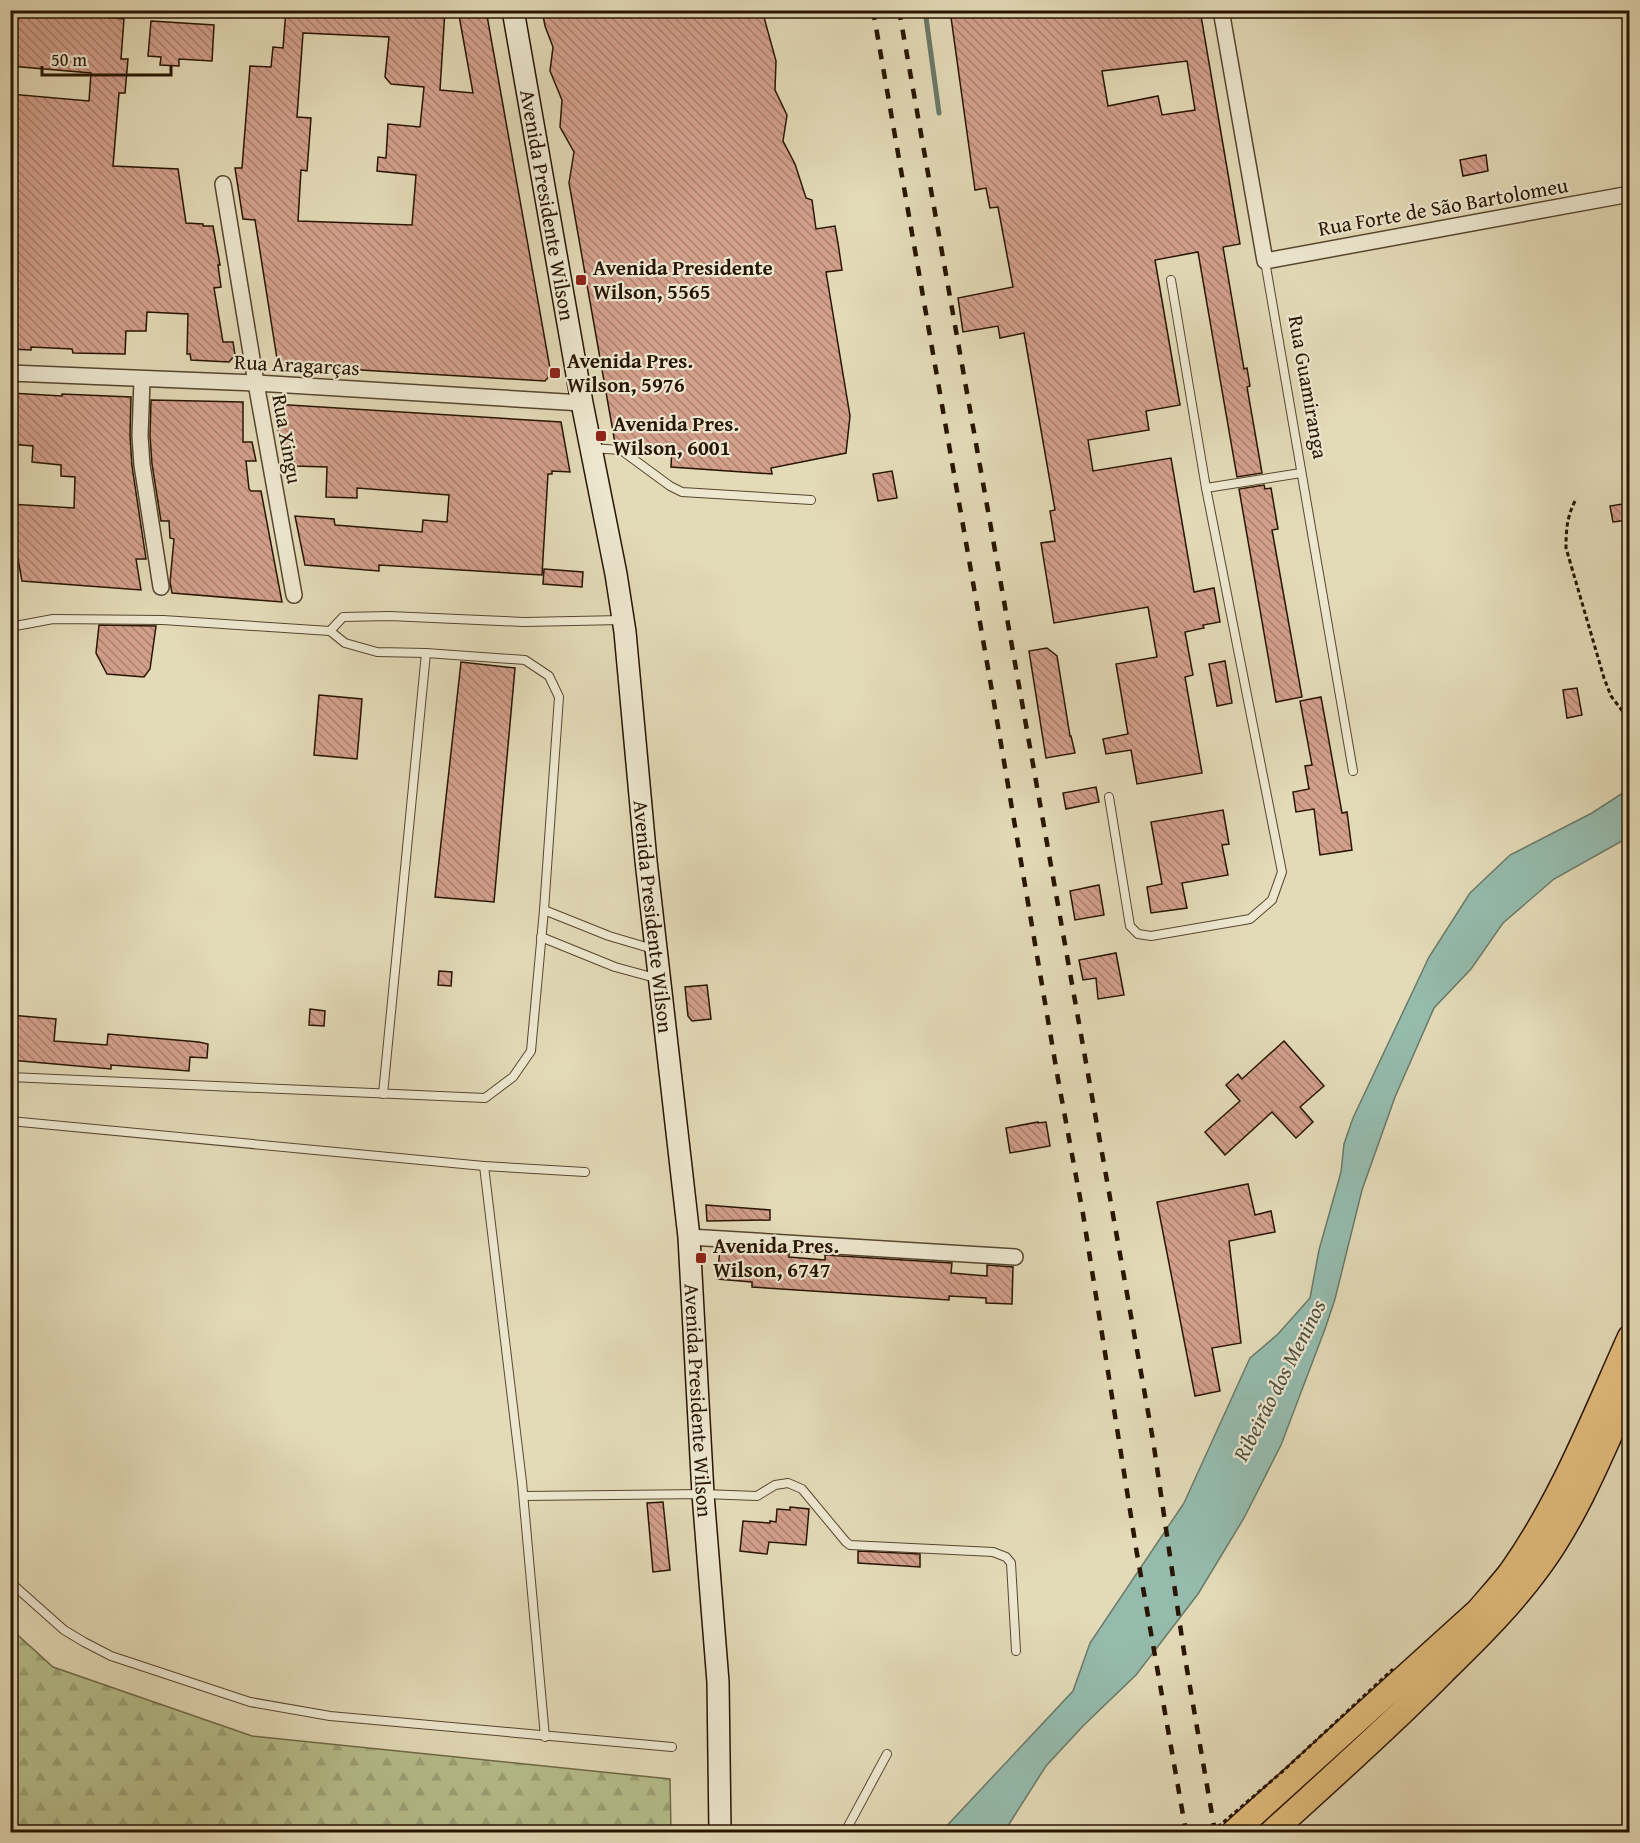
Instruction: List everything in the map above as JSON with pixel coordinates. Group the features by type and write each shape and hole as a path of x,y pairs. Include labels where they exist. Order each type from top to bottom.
{"main road":[{"name":"Avenida Presidente Wilson","path":"513,10 590,448 624,620 646,861 689,1237 703,1494 718,1682 720,1833"},
{"path":"1234,1833 1398,1674 1478,1611 1510,1573 1530,1543 1573,1466 1629,1337"},
{"path":"1272,1833 1412,1704 1484,1632 1541,1564 1562,1532 1584,1491 1629,1390"}],"street":[{"name":"Rua Guamiranga","path":"1221,10 1265,261"},
{"name":"Rua Xingu","path":"223,184 294,595"},
{"name":"Rua Forte de São Bartolomeu","path":"1265,261 1629,194"},
{"name":"Rua Aragarças","path":"10,373 256,383 582,403"},
{"path":"142,379 140,436 142,465 161,587"},
{"path":"689,1237 1015,1257"}],"lane":[{"name":"Rua Guamiranga","path":"1265,261 1353,771"},
{"path":"1109,797 1130,926 1138,934 1151,936 1250,918 1272,900 1282,872 1206,488 1171,280"},
{"path":"590,448 621,450 670,486 682,492 811,500"},
{"path":"1206,488 1301,472"},
{"path":"330,631 343,617 389,616 524,621 624,620"},
{"path":"10,627 52,619 163,620 330,631 345,643 377,652 426,652 525,660 549,676 559,697 542,937 531,1051 513,1077 485,1098 10,1077"},
{"path":"383,1094 426,652"},
{"path":"544,910 609,936 657,951"},
{"path":"542,937 615,967 660,980"},
{"path":"10,1121 484,1166 585,1172"},
{"path":"484,1166 524,1496 545,1737"},
{"path":"524,1496 703,1494 760,1496 775,1485 788,1483 802,1489 850,1545 993,1552 1006,1557 1011,1563 1016,1651"},
{"path":"10,1582 64,1630 102,1652 250,1702 330,1716 672,1748"},
{"path":"845,1833 887,1754"}],"path":[{"path":"1575,501 1569,512 1566,526 1566,548 1604,678 1611,696 1629,721"},
{"path":"1212,1833 1398,1674"}],"green space":[{"path":"10,1628 53,1667 252,1736 670,1779 671,1832 11,1832"}],"water":[{"name":"Ribeirão dos Meninos","path":"1629,789 1629,837 1554,879 1503,923 1471,969 1434,1008 1395,1097 1362,1190 1335,1299 1281,1445 1244,1518 1198,1594 1136,1675 1083,1726 1046,1766 1004,1832 941,1832 1073,1691 1090,1643 1184,1503 1250,1358 1278,1334 1310,1298 1319,1250 1341,1172 1344,1144 1353,1118 1429,957 1470,893 1510,855 1592,813"}],"building":[{"path":"10,10 65,10 65,13 124,19 121,59 128,59 125,93 119,93 113,166 178,169 186,223 213,226 220,265 218,265 221,287 214,288 223,342 233,342 235,355 229,362 191,360 190,354 187,354 188,314 147,312 146,331 126,331 125,354 73,353 72,349 31,347 31,350 10,349 10,94 89,101 91,73 10,66"},
{"path":"286,10 445,10 440,90 473,93 458,10 486,10 551,374 545,381 278,365 255,220 243,219 235,168 242,168 250,66 271,67 273,47 283,48","holes":["303,33 389,37 385,77 391,84 424,87 420,127 388,124 386,158 378,157 377,171 416,175 412,225 298,221 301,170 307,171 311,118 297,117"]},
{"path":"542,10 762,10 776,61 775,90 787,115 783,141 795,164 806,198 812,200 816,229 835,226 842,270 826,272 850,416 846,453 771,468 772,474 671,467 672,447 615,443 569,183 574,152 560,127 562,100 550,71 553,47"},
{"path":"950,10 1200,10 1240,244 1223,247 1244,369 1247,368 1250,386 1247,387 1262,473 1237,477 1198,252 1155,260 1180,405 1146,411 1149,430 1088,440 1093,471 1171,458 1194,592 1214,588 1220,622 1185,632 1193,675 1185,677 1202,773 1137,784 1131,750 1106,754 1103,739 1128,734 1116,664 1157,657 1148,607 1054,623 1041,543 1055,541 1050,511 1055,510 1024,333 1000,338 998,326 963,332 958,298 1013,287 998,207 990,208 986,188 975,190","holes":["1187,61 1195,110 1162,115 1158,96 1108,106 1102,71"]},
{"path":"151,21 214,25 212,61 179,59 179,66 160,65 161,57 148,56"},
{"path":"1486,155 1488,171 1463,176 1460,160"},
{"path":"10,393 131,397 132,466 146,559 136,559 141,590 22,581 10,516 10,504 74,508 75,477 61,476 61,465 32,462 33,446 10,444"},
{"path":"151,400 243,402 243,442 252,442 256,461 246,461 249,489 261,491 282,602 172,593 170,582 174,539 170,538 169,521 161,521 152,464"},
{"path":"273,404 561,422 570,472 552,471 552,474 548,474 542,575 379,565 379,571 305,565 295,516 334,519 335,525 422,532 423,520 447,522 449,495 357,488 357,498 326,497 327,467 294,466 294,459 284,459"},
{"path":"892,471 897,498 878,501 873,474"},
{"path":"1264,485 1265,489 1271,488 1278,529 1272,530 1302,697 1276,702 1239,489"},
{"path":"1629,503 1629,520 1613,522 1610,506"},
{"path":"544,569 583,572 582,587 543,584"},
{"path":"99,625 156,626 150,669 144,677 107,674 96,653"},
{"path":"1047,648 1057,656 1070,736 1075,753 1046,758 1029,651"},
{"path":"1225,661 1232,703 1217,706 1209,664"},
{"path":"461,662 515,668 494,902 435,897"},
{"path":"1577,688 1582,715 1567,718 1563,690"},
{"path":"319,695 362,699 357,759 314,755"},
{"path":"1321,697 1342,813 1347,812 1352,850 1320,855 1314,809 1296,812 1293,792 1309,789 1305,766 1312,765 1300,701"},
{"path":"1096,787 1099,802 1066,809 1063,793"},
{"path":"1223,810 1229,844 1222,845 1228,875 1182,883 1187,908 1151,913 1147,887 1162,884 1151,822"},
{"path":"1099,885 1104,915 1075,920 1070,891"},
{"path":"1116,953 1124,995 1098,999 1096,978 1083,980 1079,960"},
{"path":"439,971 452,972 451,986 438,985"},
{"path":"707,985 711,1019 692,1021 688,1016 685,987"},
{"path":"310,1009 325,1011 324,1026 309,1025"},
{"path":"10,1015 56,1019 54,1041 107,1045 108,1034 199,1042 208,1044 207,1058 190,1057 189,1071 111,1065 111,1069 10,1060"},
{"path":"1284,1041 1324,1086 1300,1107 1313,1122 1296,1138 1272,1112 1225,1155 1205,1132 1240,1101 1226,1085 1238,1074 1242,1079"},
{"path":"1046,1122 1050,1146 1010,1153 1006,1128"},
{"path":"1248,1184 1255,1215 1271,1211 1275,1232 1229,1241 1241,1343 1212,1348 1220,1391 1195,1396 1157,1202"},
{"path":"706,1205 770,1210 770,1220 707,1221"},
{"path":"720,1249 789,1253 789,1257 825,1260 825,1255 952,1263 951,1273 987,1276 987,1265 1013,1267 1012,1304 986,1303 986,1298 949,1296 949,1300 752,1287 752,1282 717,1279"},
{"path":"663,1502 670,1570 653,1572 647,1503"},
{"path":"790,1507 809,1509 806,1545 769,1542 767,1554 740,1551 743,1521 776,1522 777,1509 790,1510"},
{"path":"858,1551 920,1554 920,1567 858,1563"}],"waterway":[{"path":"925,10 939,113"}],"railway":[{"path":"873,10 1083,1214 1136,1548 1186,1832"},
{"path":"899,10 1153,1440 1184,1652 1215,1832"}],"place":[{"name":"Avenida Presidente Wilson, 5565","path":"581,280"},
{"name":"Avenida Pres. Wilson, 5976","path":"555,373"},
{"name":"Avenida Pres. Wilson, 6001","path":"601,436"},
{"name":"Avenida Pres. Wilson, 6747","path":"701,1258"}]}
